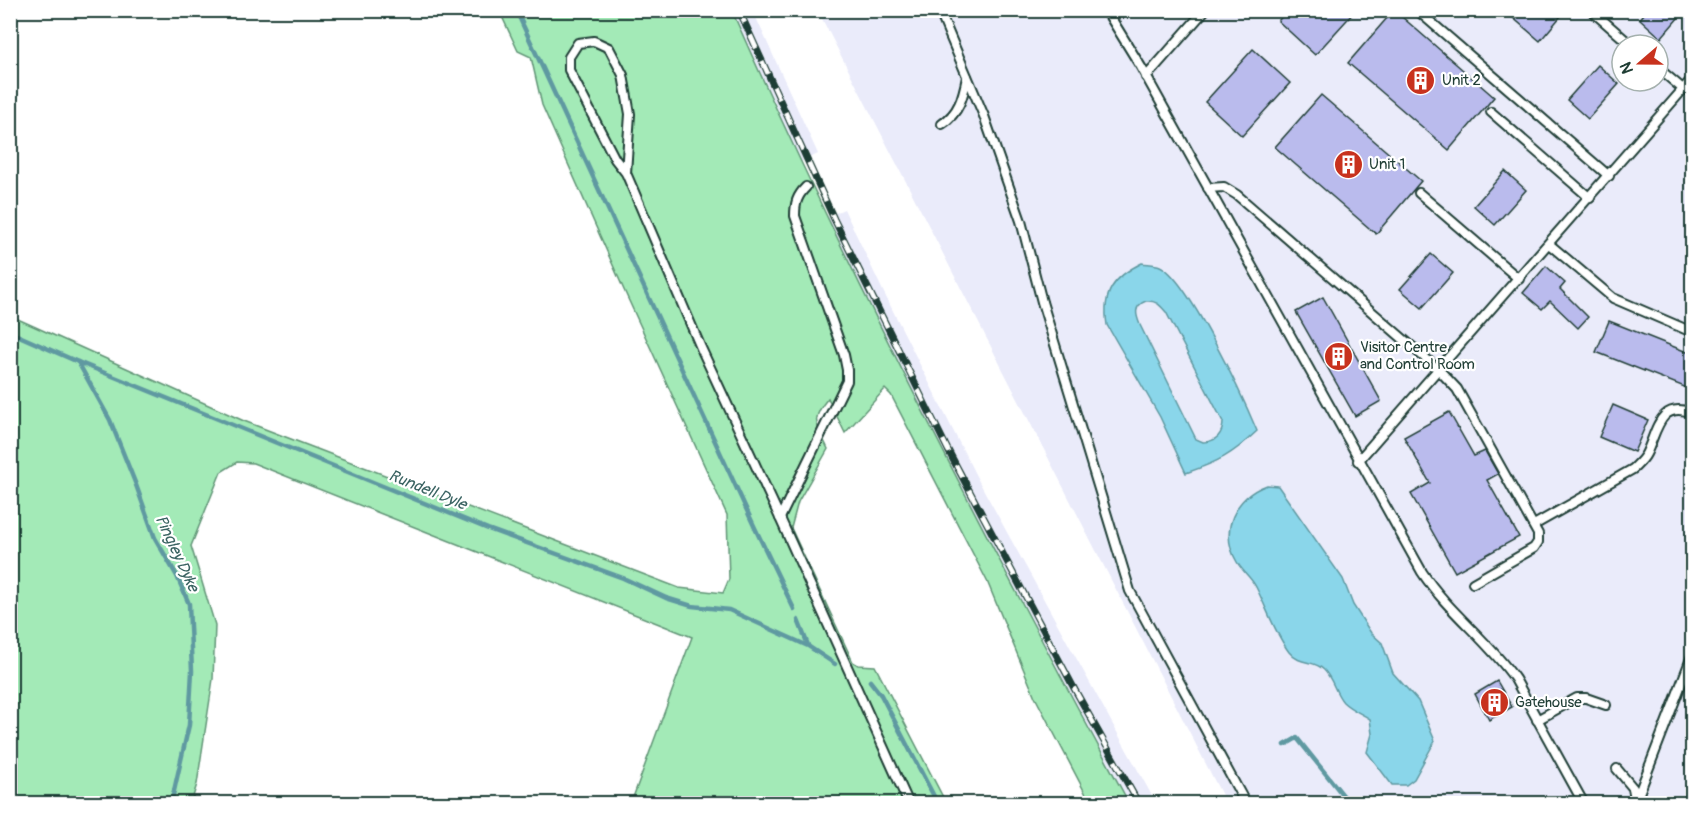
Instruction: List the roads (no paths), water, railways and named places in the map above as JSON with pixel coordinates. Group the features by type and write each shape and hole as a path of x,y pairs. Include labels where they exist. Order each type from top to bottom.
{"lane":[{"path":"939,10 998,154 1021,221 1042,302 1131,591 1246,804"},
{"path":"1106,10 1146,77 1358,461 1427,581 1504,663 1584,804"},
{"path":"1146,77 1205,10"},
{"path":"1418,10 1609,176"},
{"path":"1591,10 1617,33"},
{"path":"626,173 630,114 623,75 609,48 594,40 578,44 569,57 569,70 615,159 626,173 701,348 909,804"},
{"path":"942,124 952,118 958,108 967,76"},
{"path":"1670,78 1684,90"},
{"path":"1358,461 1692,80"},
{"path":"1491,112 1590,198"},
{"path":"780,518 847,381 844,355 795,216 795,203 806,187"},
{"path":"1208,188 1224,187 1237,195 1439,370 1457,389 1538,534 1538,542 1534,548 1473,583"},
{"path":"1419,193 1519,279"},
{"path":"1550,244 1613,298 1692,332"},
{"path":"1534,525 1633,469 1645,455 1659,422 1666,414 1674,410 1685,410 1692,413"},
{"path":"1635,802 1692,656"},
{"path":"1537,720 1577,698 1586,698 1606,705"},
{"path":"1617,770 1632,788 1635,802"}],"water":[{"path":"1142,263 1156,265 1172,275 1200,315 1257,431 1224,457 1186,473 1160,417 1107,325 1108,295 1117,280","holes":["1146,301 1158,304 1166,312 1223,422 1220,434 1212,441 1203,442 1196,439 1140,325 1137,308"]},
{"path":"1267,485 1278,486 1343,579 1353,605 1371,633 1382,643 1393,673 1418,701 1435,741 1414,779 1406,785 1392,785 1367,752 1372,734 1370,719 1343,702 1324,670 1298,659 1289,652 1275,629 1254,583 1237,562 1229,539 1233,516 1238,506 1246,498 1255,490"}],"waterway":[{"path":"516,10 794,609"},
{"name":"Rundell Dyle","path":"10,332 78,362 488,529 623,578 666,598 692,606 729,610 808,646 835,664"},
{"name":"Pingley Dyke","path":"78,362 110,420 155,538 177,576 189,604 192,671 189,725 171,804"},
{"path":"798,620 808,645"},
{"path":"870,681 881,695 938,804"},
{"path":"1285,745 1297,738 1350,804"}],"railway":[{"path":"739,10 834,219 948,450 1075,690 1139,804"}],"place":[{"name":"Unit 2","path":"1421,80"},
{"name":"Unit 1","path":"1348,164"},
{"name":"Visitor Centre and Control Room","path":"1339,356"},
{"name":"Gatehouse","path":"1494,702"}]}
